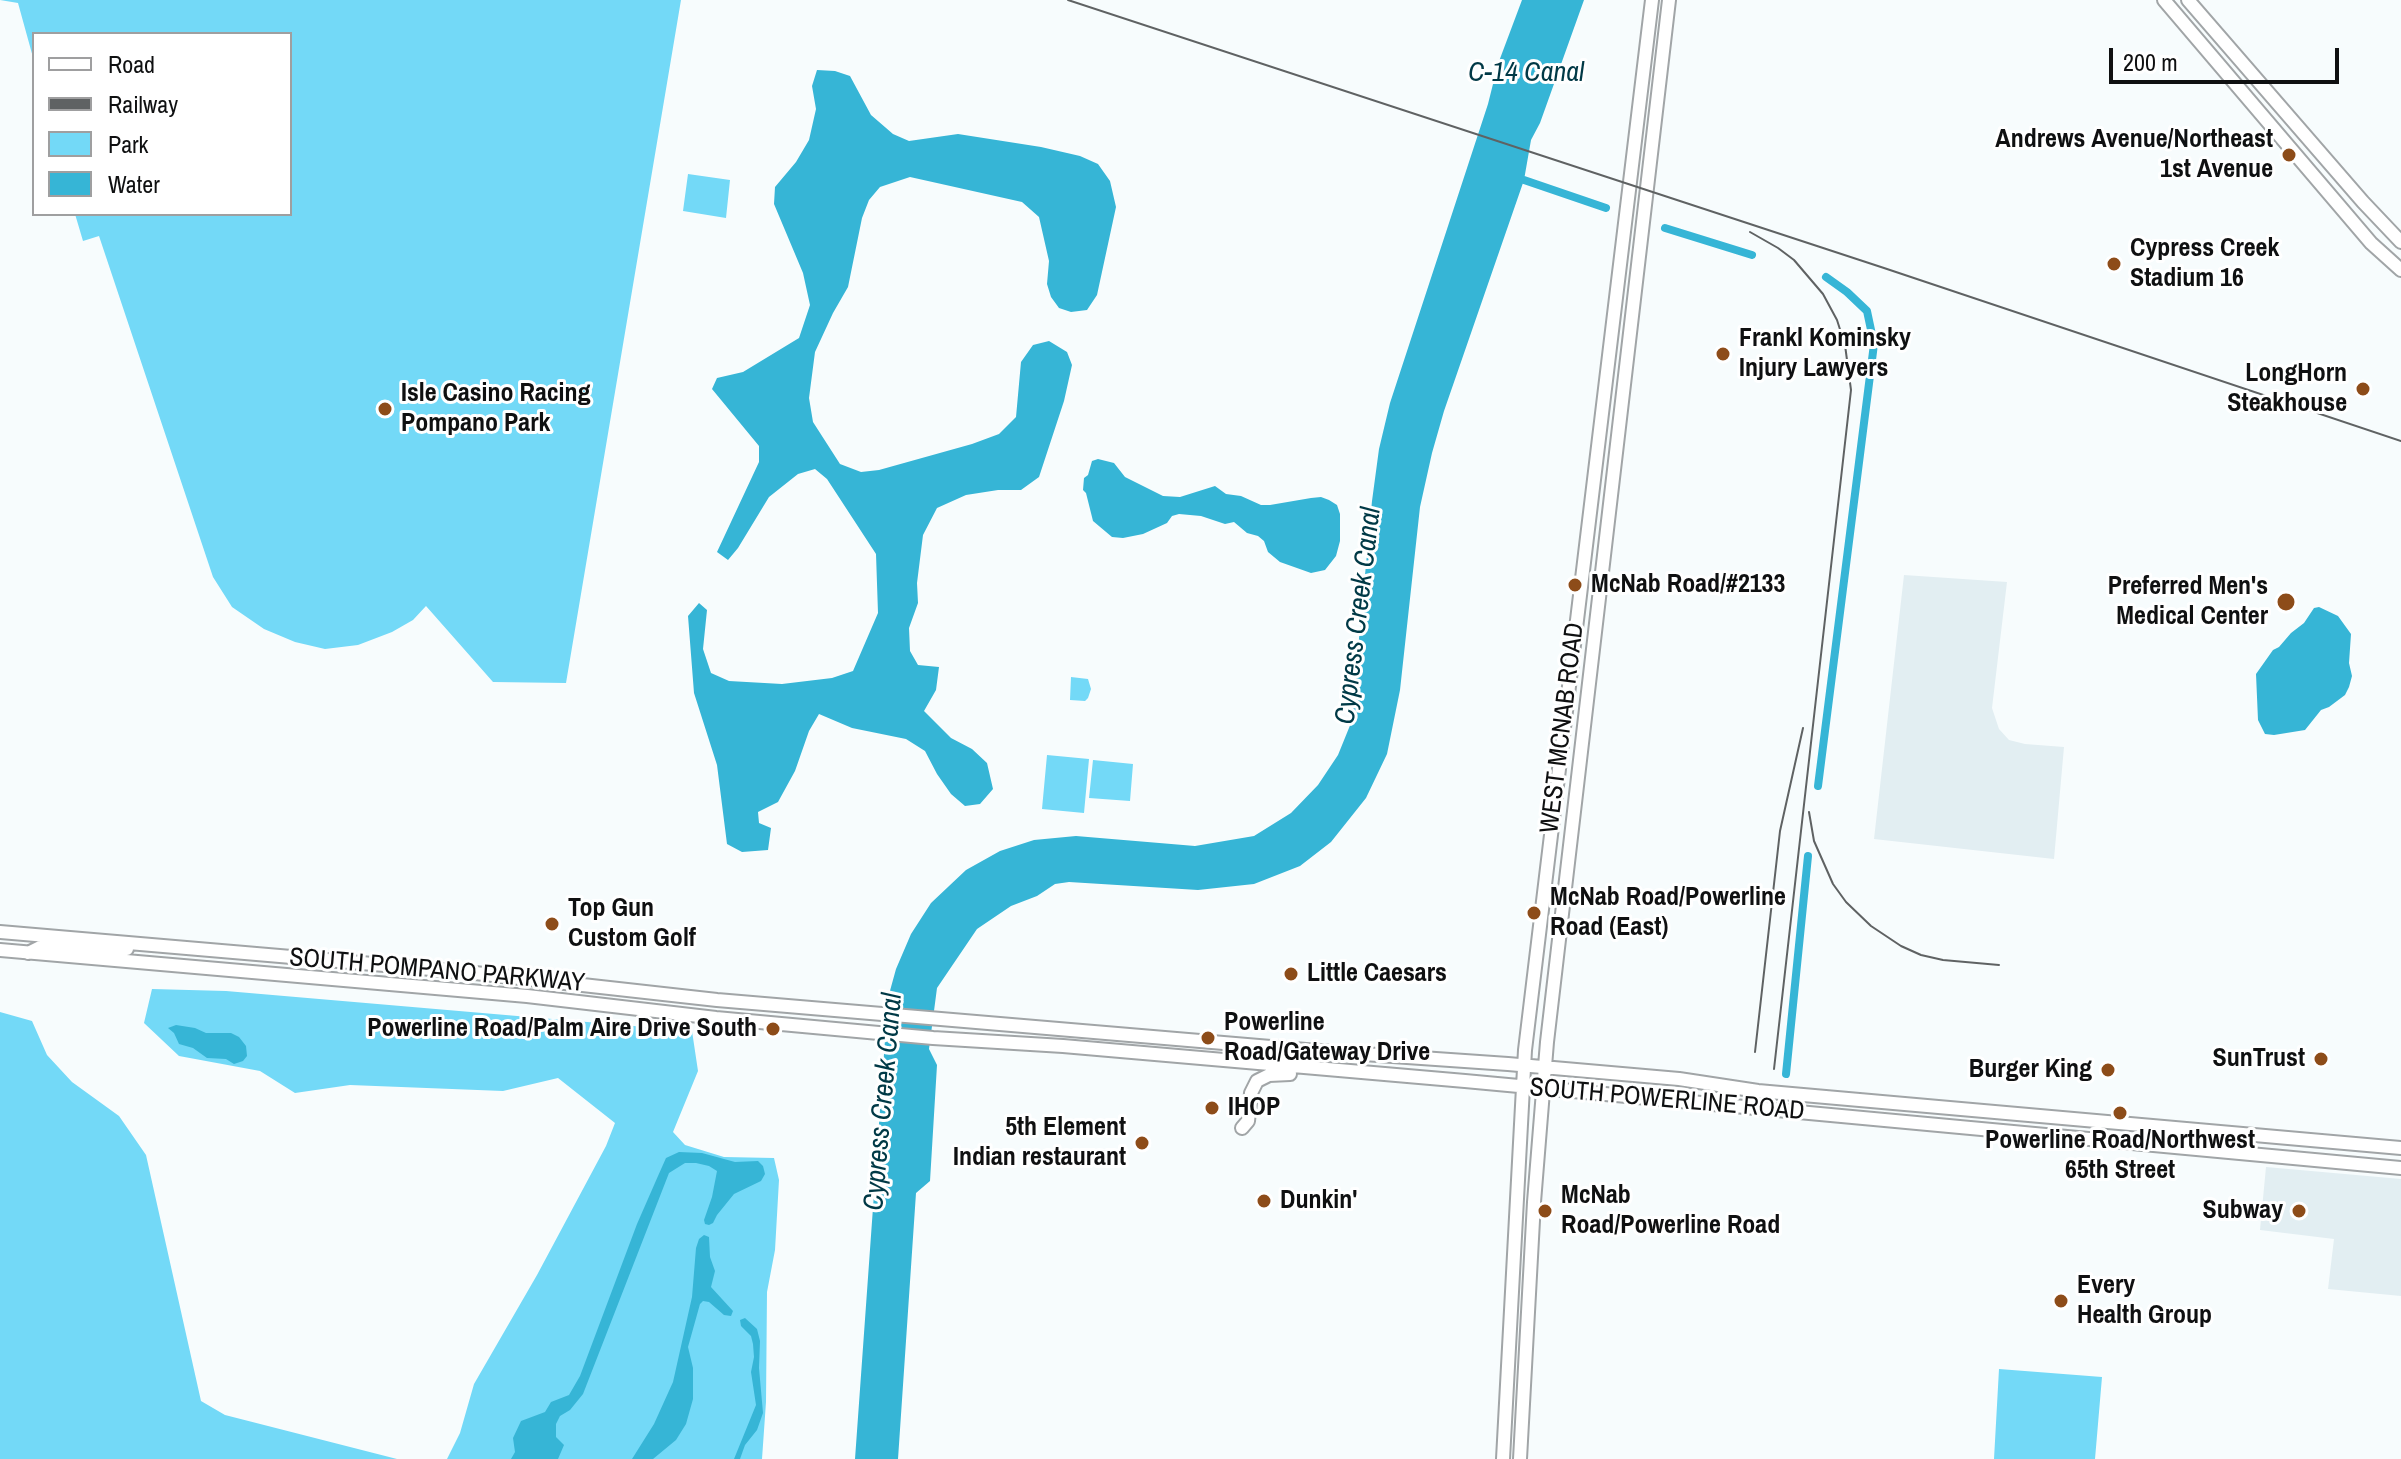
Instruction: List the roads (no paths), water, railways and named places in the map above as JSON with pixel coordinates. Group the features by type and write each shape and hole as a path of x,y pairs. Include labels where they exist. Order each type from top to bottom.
{"main road":[{"name":"WEST MCNAB ROAD","path":"1503,1459 1525,1065 1652,0"},
{"name":"WEST MCNAB ROAD","path":"1520,1459 1544,1067 1669,0"},
{"path":"2164,0 2371,243 2401,270"},
{"path":"2188,0 2401,242"},
{"path":"1622,250 1638,252"},
{"name":"SOUTH POMPANO PARKWAY","path":"0,932 497,975 717,1000 936,1019"},
{"path":"28,953 48,943 122,950 141,944"},
{"name":"SOUTH POMPANO PARKWAY","path":"0,950 527,996 716,1018 933,1038"},
{"name":"SOUTH POWERLINE ROAD","path":"936,1019 1525,1065 1679,1079 1758,1091 2401,1148"},
{"name":"SOUTH POWERLINE ROAD","path":"933,1038 1089,1048 1543,1088 2401,1168"},
{"path":"1242,1128 1248,1121 1251,1093 1262,1078 1276,1073 1331,1077 1346,1071"}],"water":[{"name":"C-14 Canal","path":"1522,0 1584,0 1531,140 1524,180 1432,453 1420,507 1400,690 1387,754 1366,798 1331,842 1300,866 1254,884 1198,890 1069,882 1055,884 1037,896 1011,906 977,929 937,988 929,1049 937,1065 930,1181 916,1193 898,1459 855,1459 888,998 911,934 931,903 966,870 1000,851 1034,840 1076,836 1195,846 1254,836 1291,813 1318,785 1338,755 1351,723 1372,501 1379,449 1390,403 1488,104 1498,64"},
{"path":"817,70 850,76 871,115 893,134 909,141 958,134 1041,147 1080,156 1098,164 1110,181 1116,207 1097,295 1087,310 1071,312 1059,308 1051,297 1047,284 1049,261 1039,217 1022,202 910,177 880,187 869,200 862,218 848,287 815,352 809,398 813,422 840,464 861,472 879,470 999,434 1016,417 1021,362 1033,345 1049,341 1067,352 1072,365 1064,401 1039,477 1021,490 966,495 937,508 923,535 917,583 918,603 909,628 910,651 918,665 939,667 936,690 924,711 951,738 972,749 987,763 993,789 980,804 965,806 951,794 925,751 906,739 852,728 819,714 778,802 758,812 759,823 771,828 768,850 742,852 727,844 717,765 694,693 688,616 699,603 707,610 703,649 711,673 729,681 782,684 832,678 853,671 878,613 876,554 827,479 815,469 798,474 769,497 728,560 717,552 759,462 759,446 712,389 717,378 743,372 799,338 810,305 803,273 774,204 775,187 809,140 816,109 812,86"},
{"path":"1098,459 1114,463 1125,477 1163,496 1180,497 1215,486 1226,494 1241,496 1261,505 1321,497 1329,500 1337,505 1340,514 1340,541 1336,556 1325,570 1311,573 1280,562 1268,552 1264,541 1234,522 1225,524 1201,516 1179,514 1143,534 1112,537 1093,521 1083,490 1084,478 1092,461"},
{"path":"2319,607 2338,616 2351,634 2349,663 2352,676 2349,687 2345,695 2321,710 2305,730 2265,734 2258,720 2256,674 2273,650 2304,623 2314,608"},
{"path":"176,1025 206,1033 231,1033 246,1046 247,1056 234,1064 226,1059 207,1058 193,1048 179,1044 168,1028"},
{"path":"679,1152 702,1153 735,1162 758,1161 765,1174 761,1181 734,1194 709,1225 704,1220 717,1171 709,1166 685,1163 669,1173 583,1394 556,1424 556,1437 564,1445 558,1459 511,1459 515,1452 513,1438 521,1421 545,1412 551,1402 569,1395 580,1376 658,1176 666,1158"},
{"path":"704,1235 709,1237 710,1257 715,1271 711,1287 733,1311 731,1316 724,1315 709,1302 700,1304 688,1347 693,1368 693,1399 686,1424 676,1440 653,1459 632,1459 654,1424 673,1382 692,1297 696,1248"},
{"path":"745,1318 757,1329 760,1341 763,1413 740,1459 734,1459 756,1405 751,1372 753,1344 740,1320"}],"waterway":[{"path":"1524,180 1606,208"},
{"path":"1665,228 1752,255"},
{"path":"1818,786 1874,344 1867,311 1826,277"},
{"path":"1786,1074 1808,856"}],"railway":[{"path":"1068,0 2401,441"},
{"path":"1750,232 1794,260 1823,294 1837,320 1845,345 1851,390 1774,1069"},
{"path":"1755,1052 1780,831 1803,728"},
{"path":"1809,812 1814,841 1833,884 1846,902 1871,926 1921,955 1999,965"}],"place":[{"name":"Andrews Avenue/Northeast 1st Avenue","path":"2289,155"},
{"name":"Cypress Creek Stadium 16","path":"2114,264"},
{"name":"Frankl Kominsky Injury Lawyers","path":"1723,354"},
{"name":"LongHorn Steakhouse","path":"2363,389"},
{"name":"Isle Casino Racing Pompano Park","path":"385,409"},
{"name":"McNab Road/#2133","path":"1575,585"},
{"name":"Preferred Men's Medical Center","path":"2286,602"},
{"name":"McNab Road/Powerline Road (East)","path":"1534,913"},
{"name":"Top Gun Custom Golf","path":"552,924"},
{"name":"Little Caesars","path":"1291,974"},
{"name":"Powerline Road/Palm Aire Drive South","path":"773,1029"},
{"name":"Powerline Road/Gateway Drive","path":"1208,1038"},
{"name":"SunTrust","path":"2321,1059"},
{"name":"Burger King","path":"2108,1070"},
{"name":"IHOP","path":"1212,1108"},
{"name":"Powerline Road/Northwest 65th Street","path":"2120,1113"},
{"name":"5th Element Indian restaurant","path":"1142,1143"},
{"name":"Dunkin'","path":"1264,1201"},
{"name":"McNab Road/Powerline Road","path":"1545,1211"},
{"name":"Subway","path":"2299,1211"},
{"name":"Every Health Group","path":"2061,1301"}],"water label":[{"name":"Cypress Creek Canal","path":"1359,616"},
{"name":"Cypress Creek Canal","path":"884,1102"}]}
